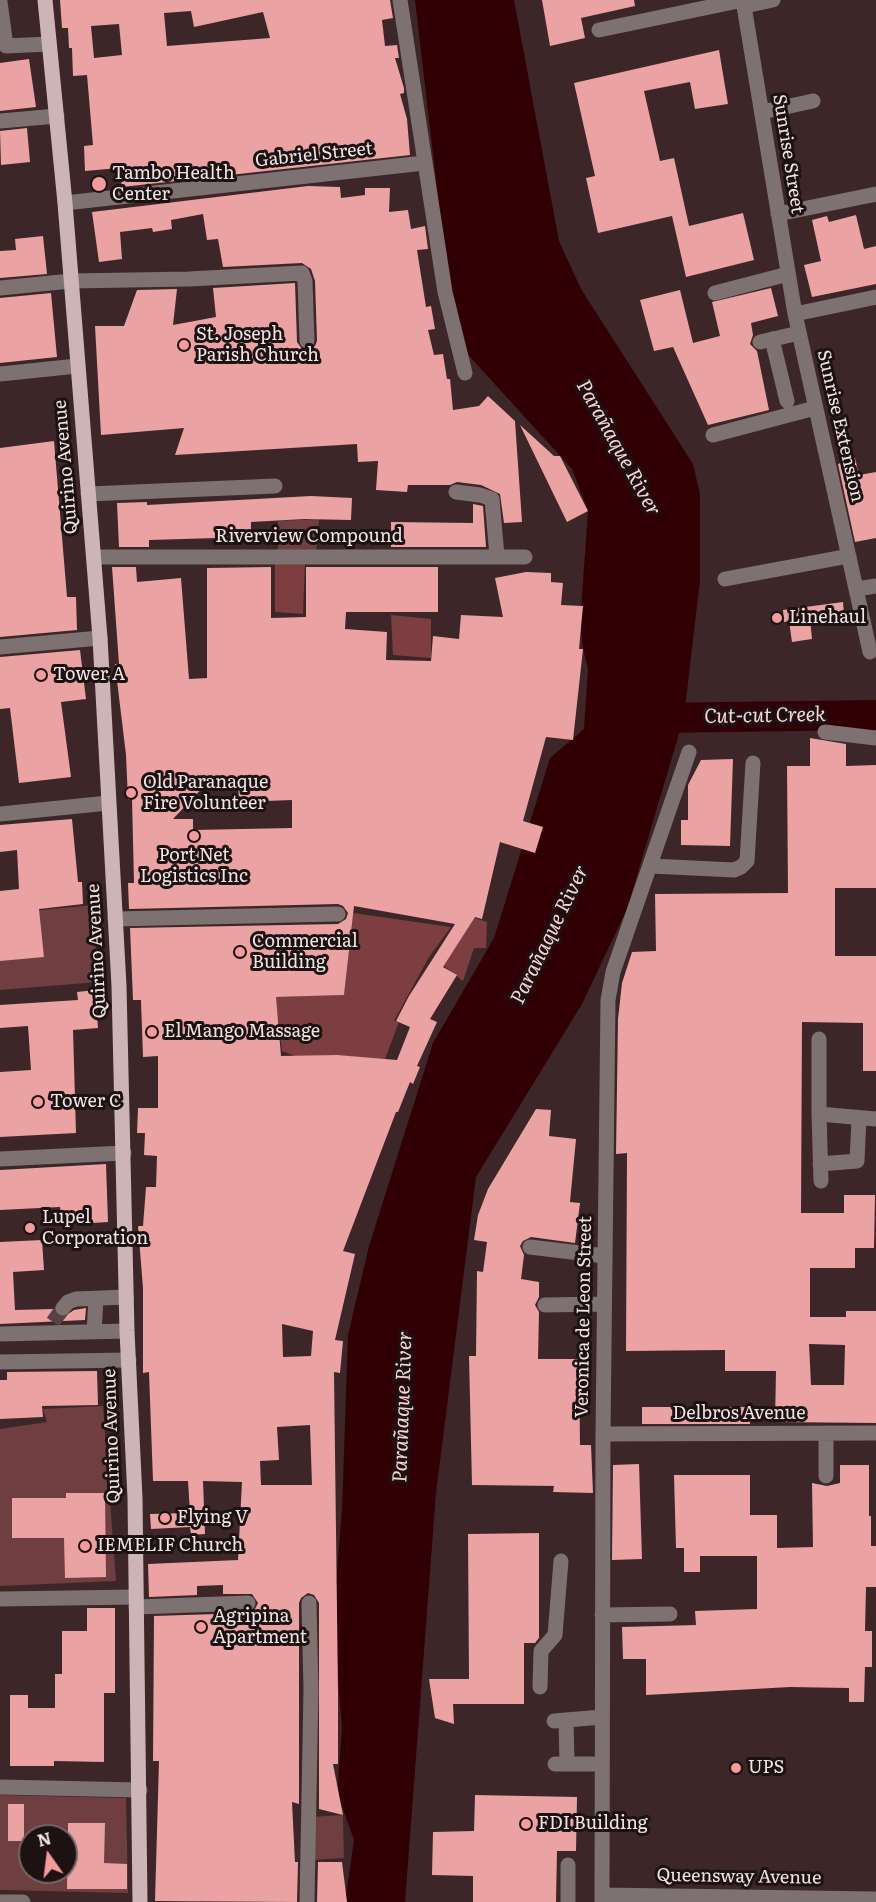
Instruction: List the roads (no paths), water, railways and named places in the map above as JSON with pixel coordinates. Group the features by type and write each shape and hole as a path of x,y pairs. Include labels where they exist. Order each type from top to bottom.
{"main road":[{"name":"Quirino Avenue","path":"45,0 65,203 94,557 115,919 136,1602 140,1902"}],"street":[{"path":"400,0 451,324 465,373"},
{"path":"599,30 744,2 773,0"},
{"path":"0,2 6,46 50,44"},
{"name":"Sunrise Street","path":"744,2 795,314"},
{"path":"762,112 813,101"},
{"path":"0,121 57,116"},
{"name":"Gabriel Street","path":"65,203 424,163"},
{"path":"778,214 876,194"},
{"path":"0,288 71,281 189,279 302,273 305,281 307,341"},
{"path":"715,293 788,274"},
{"path":"795,314 876,297"},
{"name":"Sunrise Extension","path":"795,314 870,652"},
{"path":"787,401 766,340 799,333"},
{"path":"0,374 77,366"},
{"path":"713,435 815,408"},
{"path":"88,494 275,486"},
{"path":"456,492 492,499 497,556"},
{"name":"Riverview Compound","path":"94,557 525,556"},
{"path":"725,579 849,556"},
{"path":"857,589 876,586"},
{"path":"0,647 100,638"},
{"path":"825,732 876,738"},
{"name":"Veronica de Leon Street","path":"602,1898 603,1434 608,1000 613,972 689,752"},
{"path":"651,866 734,870 747,861 753,763"},
{"path":"0,814 108,802"},
{"path":"115,919 338,914"},
{"path":"819,1039 821,1181"},
{"path":"819,1114 876,1119"},
{"path":"820,1164 857,1161 860,1118"},
{"path":"0,1159 123,1153"},
{"path":"530,1247 605,1256"},
{"path":"63,1308 71,1301 126,1297"},
{"path":"94,1332 96,1299"},
{"path":"545,1305 604,1304"},
{"path":"42,1333 53,1322"},
{"path":"0,1334 127,1331"},
{"path":"0,1362 129,1360"},
{"path":"826,1433 826,1476"},
{"name":"Delbros Avenue","path":"603,1434 876,1433"},
{"path":"540,1687 541,1651 555,1635 561,1561"},
{"path":"0,1599 248,1603"},
{"path":"307,1902 311,1690 309,1603"},
{"path":"602,1615 670,1614"},
{"path":"602,1717 560,1721 561,1764 602,1764"},
{"path":"0,1787 140,1790"},
{"path":"568,1865 568,1902"},
{"name":"Queensway Avenue","path":"602,1898 872,1900"},
{"path":"0,1902 23,1902"}],"water":[{"name":"Parañaque River","path":"415,0 514,0 559,241 581,289 693,464 700,494 700,580 684,717 627,909 582,1004 476,1177 436,1493 405,1902 345,1902 354,1840 337,1792 342,1728 333,1619 342,1510 348,1335 369,1246 433,1043 494,938 550,758 584,729 588,669 580,623 588,511 572,469 462,348 450,299"}],"waterway":[{"name":"Cut-cut Creek","path":"653,718 876,715"}],"tunnel":[{"path":"53,1322 63,1308"}],"place":[{"name":"Tambo Health Center","path":"99,184"},
{"name":"St. Joseph Parish Church","path":"184,345"},
{"name":"Linehaul","path":"777,618"},
{"name":"Tower A","path":"41,675"},
{"name":"Old Paranaque Fire Volunteer","path":"131,793"},
{"name":"Port Net Logistics Inc","path":"194,836"},
{"name":"Commercial Building","path":"240,952"},
{"name":"El Mango Massage","path":"152,1032"},
{"name":"Tower C","path":"38,1102"},
{"name":"Lupel Corporation","path":"30,1228"},
{"name":"Flying V","path":"165,1518"},
{"name":"IEMELIF Church","path":"85,1546"},
{"name":"Agripina Apartment","path":"201,1627"},
{"name":"UPS","path":"736,1768"},
{"name":"FDI Building","path":"526,1824"}]}
